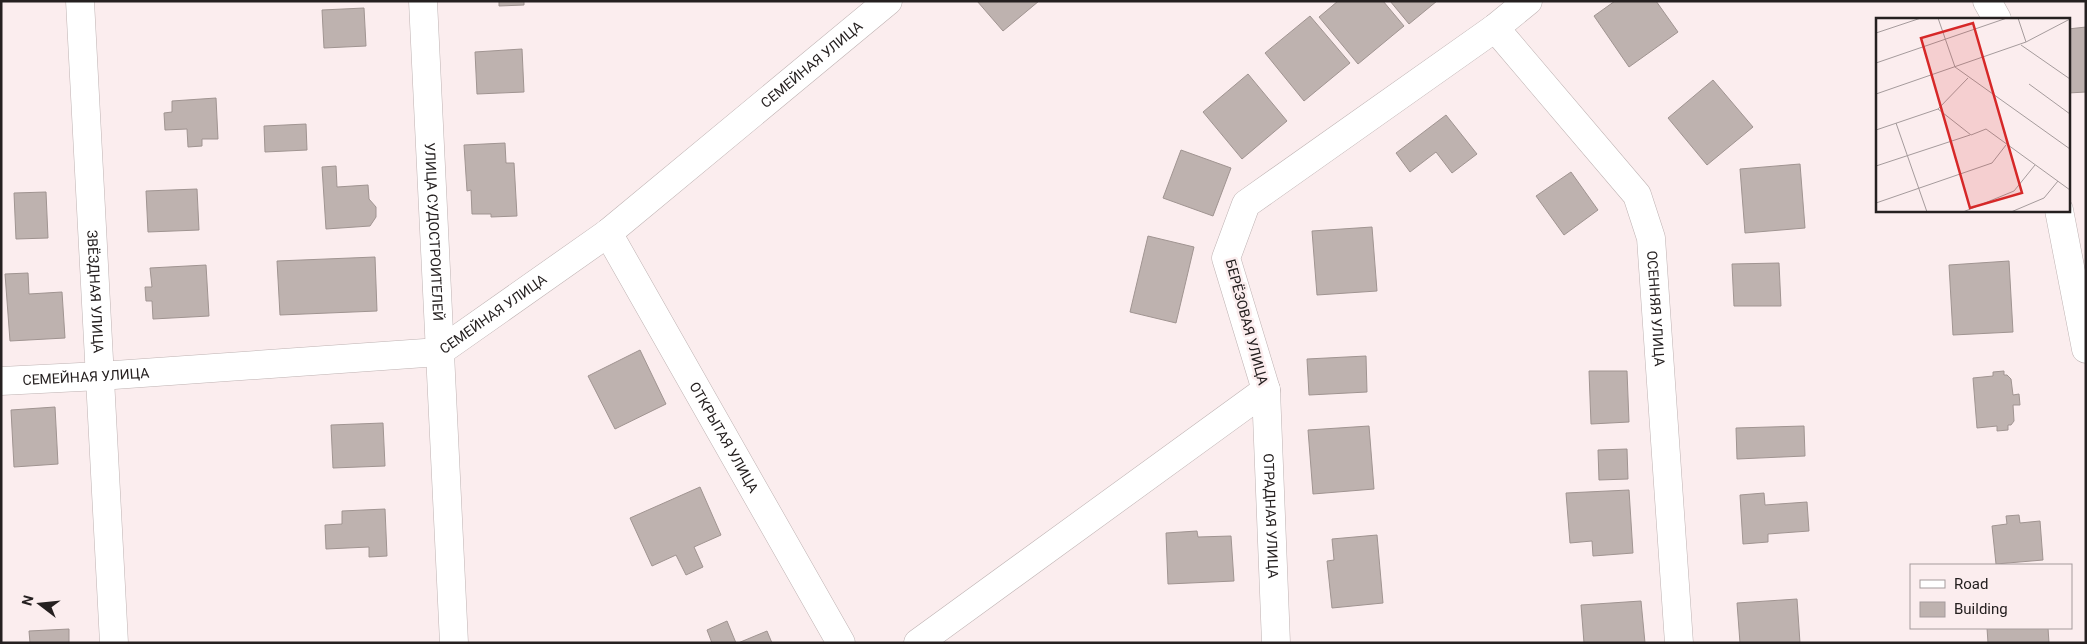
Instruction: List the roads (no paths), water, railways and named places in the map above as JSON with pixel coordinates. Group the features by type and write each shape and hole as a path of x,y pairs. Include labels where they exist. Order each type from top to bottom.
{"street":[{"name":"ЗВЁЗДНАЯ УЛИЦА","path":"80,1 114,643"},
{"name":"УЛИЦА СУДОСТРОИТЕЛЕЙ","path":"423,1 454,643"},
{"name":"СЕМЕЙНАЯ УЛИЦА","path":"1,381 100,376 439,352 608,233 888,1"},
{"name":"БЕРЁЗОВАЯ УЛИЦА","path":"918,643 1266,390 1226,258 1246,204 1495,28 1528,1"},
{"path":"1987,1 1996,18"},
{"name":"ОСЕННЯЯ УЛИЦА","path":"1495,28 1637,195 1651,238 1679,643"},
{"path":"2059,211 2086,349"},
{"name":"ОТКРЫТАЯ УЛИЦА","path":"608,233 841,643"},
{"name":"ОТРАДНАЯ УЛИЦА","path":"1266,390 1276,643"}]}
